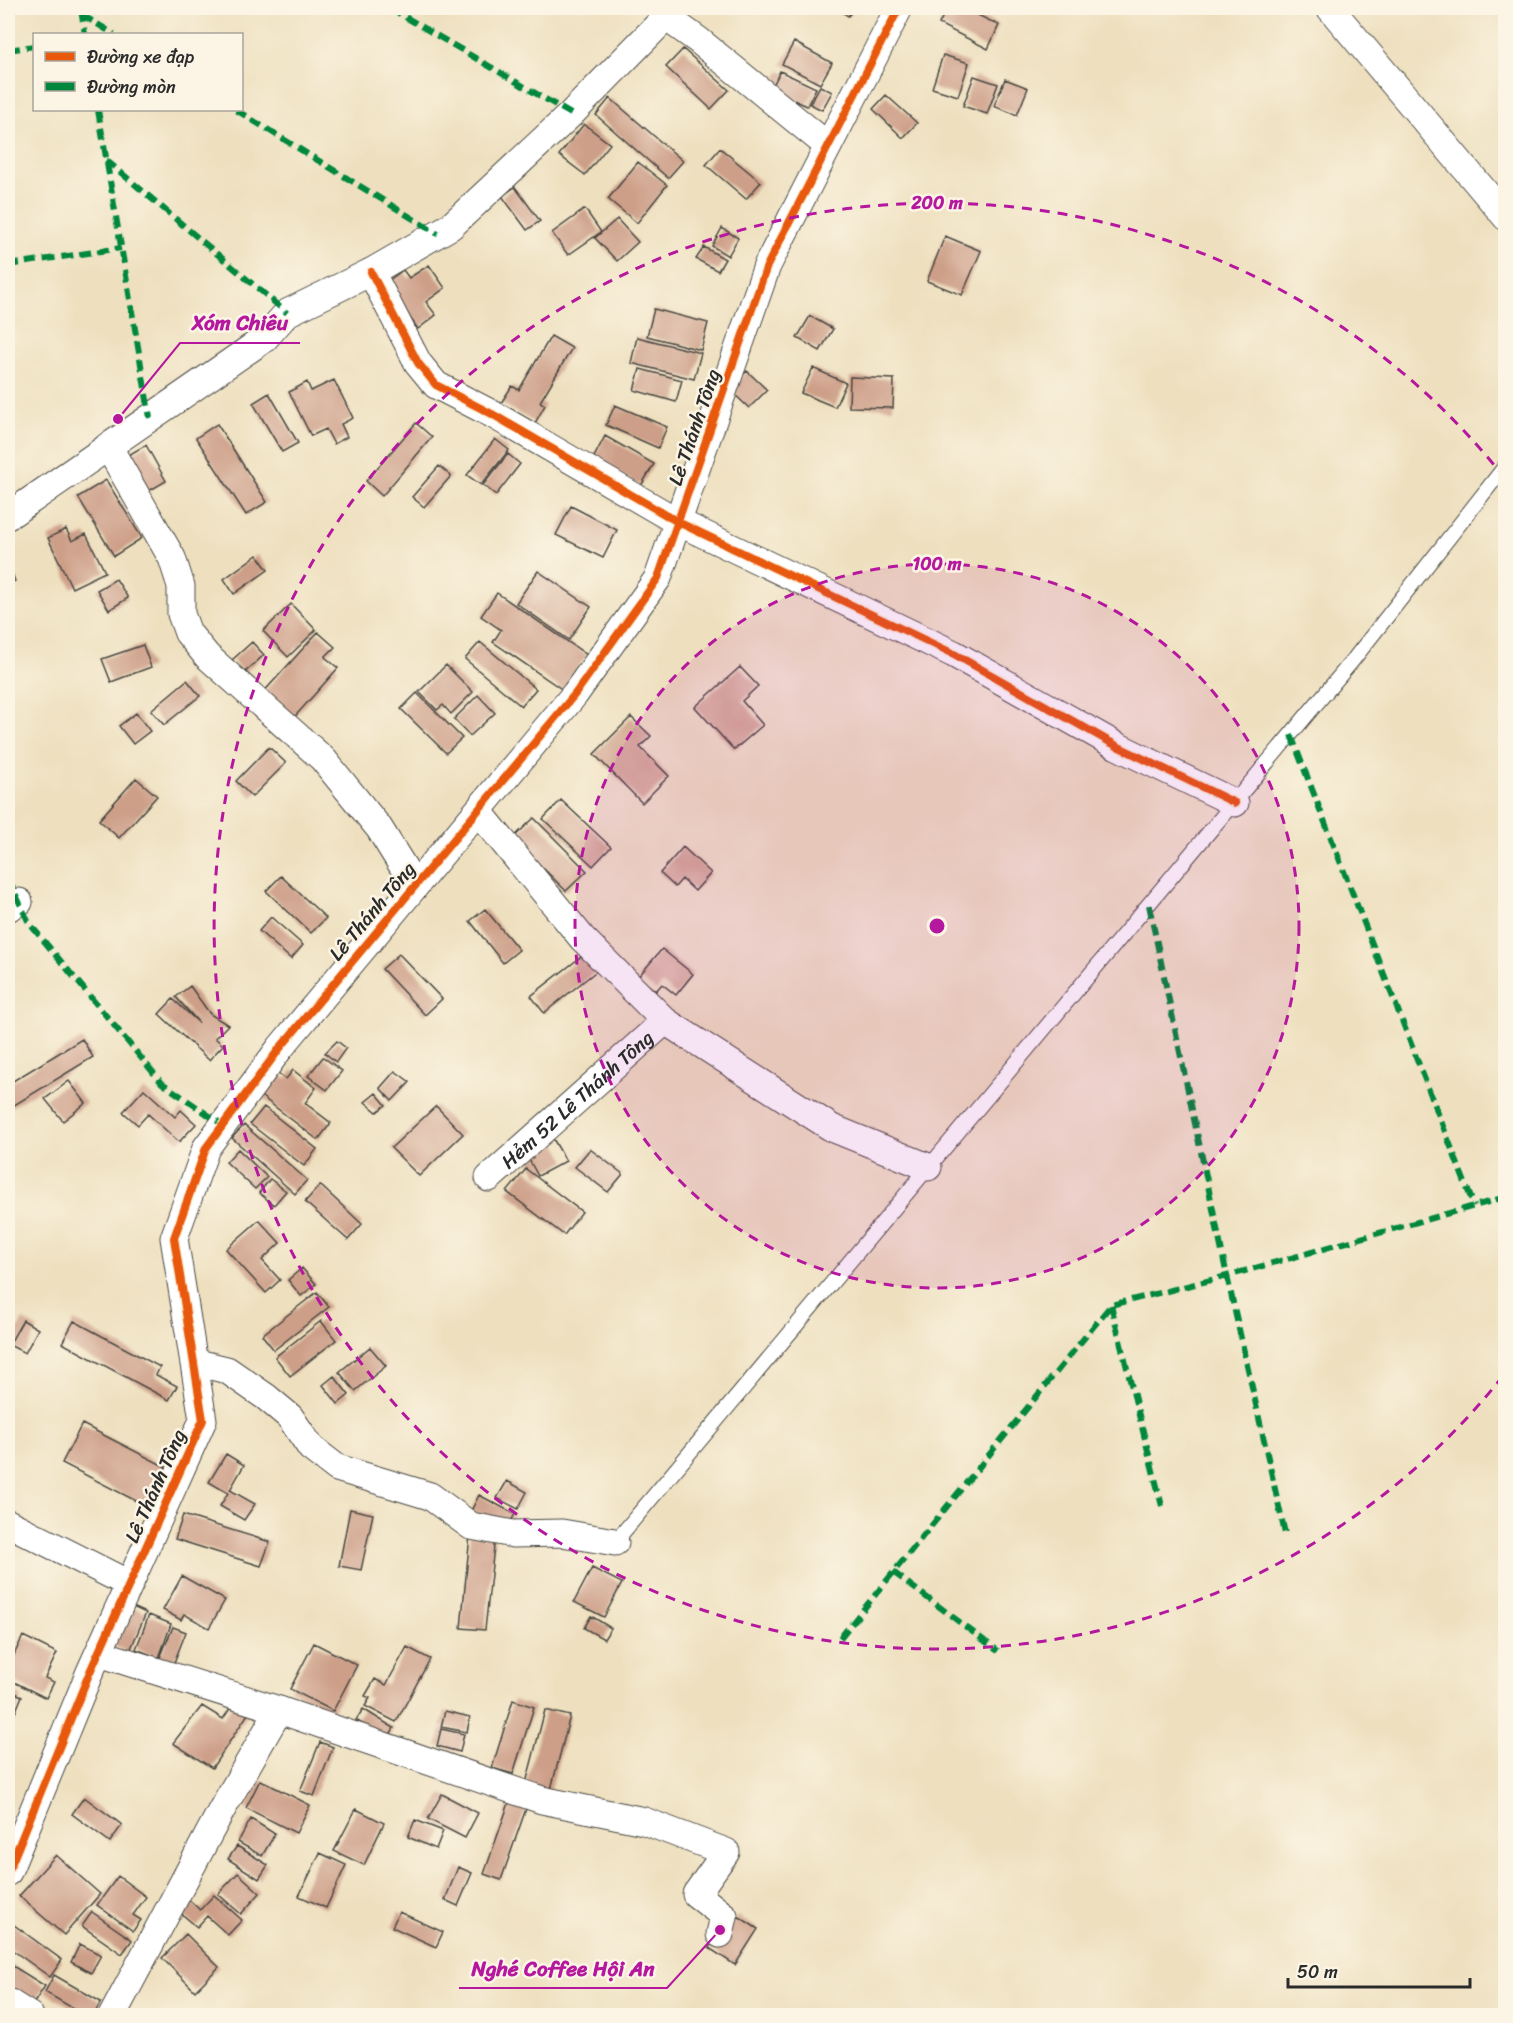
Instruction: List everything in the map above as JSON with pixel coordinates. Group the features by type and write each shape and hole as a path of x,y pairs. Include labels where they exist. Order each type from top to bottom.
{"street":[{"name":"Lê Thánh Tông","path":"8,1872 99,1653 203,1420 174,1238 206,1148 280,1048 575,694 658,578 767,266 899,8"},
{"path":"1330,8 1506,217"},
{"path":"8,516 264,339 287,313 371,273 451,226 571,114 664,12 828,146"},
{"path":"371,273 418,363 436,385 678,522 954,654 1117,746 1235,803"},
{"path":"108,446 172,558 181,586 181,614 188,633 207,656 322,759 379,828 415,886"},
{"path":"479,812 582,938 622,981 665,1020 832,1128 928,1167"},
{"name":"Hẻm 52 Lê Thánh Tông","path":"489,1178 665,1020"},
{"path":"194,1362 227,1370 266,1397 290,1417 311,1448 337,1468 430,1496 471,1526 513,1534 562,1533 615,1542"},
{"path":"8,1523 129,1584"},
{"path":"99,1653 279,1710 542,1800 644,1821 726,1852 696,1894 724,1916 720,1934"},
{"path":"112,2016 221,1811 279,1710"},
{"path":"8,2002 30,2016"}],"lane":[{"path":"615,1542 1235,803 1353,660 1506,465"}],"building":[{"path":"836,8 855,8 848,16"},
{"path":"947,8 963,8 999,25 988,49 939,24"},
{"path":"794,42 832,63 820,84 782,64"},
{"path":"683,49 729,90 711,109 666,67"},
{"path":"943,55 969,63 958,96 932,88"},
{"path":"780,71 816,88 807,106 771,90"},
{"path":"974,76 998,84 987,114 963,106"},
{"path":"1005,79 1028,88 1017,115 994,106"},
{"path":"820,86 832,92 822,110 810,104"},
{"path":"886,95 917,123 903,138 873,109"},
{"path":"610,98 683,161 668,178 596,115"},
{"path":"584,124 610,144 585,175 559,155"},
{"path":"720,148 761,182 746,199 706,165"},
{"path":"638,162 667,185 637,223 608,199"},
{"path":"515,187 540,221 527,230 502,196"},
{"path":"585,209 601,232 568,255 552,233"},
{"path":"617,219 638,242 617,261 595,238"},
{"path":"722,228 738,238 728,256 712,246"},
{"path":"945,236 981,251 962,295 927,281"},
{"path":"704,247 725,259 718,271 696,259"},
{"path":"429,265 445,288 426,302 436,315 418,329 385,283 403,270 409,278"},
{"path":"654,309 708,323 701,350 647,336"},
{"path":"810,316 833,329 820,351 797,338"},
{"path":"551,336 572,348 540,402 545,405 535,423 501,403 512,386 519,390"},
{"path":"637,337 701,353 694,379 631,363"},
{"path":"813,368 846,383 835,407 801,393"},
{"path":"640,369 682,380 676,402 634,390"},
{"path":"747,371 767,390 749,408 729,389"},
{"path":"850,377 894,379 893,408 849,407"},
{"path":"334,380 353,418 341,424 347,437 334,444 326,429 311,436 289,392 307,382 311,391"},
{"path":"269,393 298,443 282,452 253,403"},
{"path":"615,405 667,427 658,448 606,425"},
{"path":"416,423 432,437 382,496 366,481"},
{"path":"217,424 267,502 246,515 196,438"},
{"path":"605,436 654,464 641,486 593,459"},
{"path":"495,439 509,450 481,485 467,475"},
{"path":"146,445 166,481 142,495 121,459"},
{"path":"508,454 520,464 496,495 483,485"},
{"path":"439,466 451,476 424,507 412,497"},
{"path":"106,480 142,538 114,556 78,497"},
{"path":"571,506 617,530 603,558 556,535"},
{"path":"66,529 72,541 86,534 105,572 72,588 48,538"},
{"path":"257,555 268,570 234,594 224,579"},
{"path":"8,561 15,581 8,584"},
{"path":"538,571 591,607 569,640 516,603"},
{"path":"116,579 128,598 109,610 97,590"},
{"path":"497,593 587,655 563,690 493,642 501,630 481,616"},
{"path":"291,604 316,630 288,657 263,631"},
{"path":"318,632 335,647 325,657 338,668 290,722 260,696"},
{"path":"252,642 264,655 244,673 232,660"},
{"path":"480,642 536,689 521,706 465,659"},
{"path":"143,645 151,667 111,682 102,659"},
{"path":"446,665 473,692 451,714 443,705 437,710 419,692"},
{"path":"740,667 758,686 742,701 763,725 734,750 695,707"},
{"path":"187,680 200,696 164,725 151,710"},
{"path":"417,693 462,738 446,753 401,709"},
{"path":"478,695 495,713 470,736 454,719"},
{"path":"136,713 150,731 133,744 119,726"},
{"path":"631,717 651,736 640,747 669,776 642,803 594,754"},
{"path":"269,747 286,763 252,797 236,781"},
{"path":"136,778 157,796 119,838 99,820"},
{"path":"561,800 611,847 593,866 543,819"},
{"path":"534,818 587,871 566,891 513,838"},
{"path":"683,847 711,873 695,891 682,879 675,887 660,873"},
{"path":"281,876 326,918 311,933 266,891"},
{"path":"485,909 519,950 503,963 470,921"},
{"path":"271,917 303,945 291,959 259,931"},
{"path":"591,949 604,965 544,1013 531,996"},
{"path":"662,949 693,974 676,995 662,984 656,991 638,977"},
{"path":"399,954 442,999 425,1015 382,969"},
{"path":"190,986 210,1014 228,1025 215,1038 223,1045 209,1060 159,1014 173,999 199,1023 176,997"},
{"path":"82,1039 93,1057 8,1109 8,1084"},
{"path":"337,1041 346,1048 336,1062 325,1053"},
{"path":"323,1057 342,1071 327,1090 308,1076"},
{"path":"271,1068 286,1079 293,1070 316,1088 305,1103 331,1123 318,1140 253,1090"},
{"path":"395,1071 410,1082 392,1101 380,1088"},
{"path":"69,1081 86,1103 63,1121 45,1099"},
{"path":"144,1089 175,1117 181,1110 196,1124 179,1142 148,1114 138,1125 123,1112"},
{"path":"376,1093 386,1105 377,1112 365,1102"},
{"path":"436,1106 463,1134 419,1176 391,1148"},
{"path":"264,1107 317,1149 304,1166 250,1124"},
{"path":"244,1125 307,1180 295,1194 232,1138"},
{"path":"552,1137 566,1161 538,1176 525,1152"},
{"path":"238,1149 267,1177 255,1189 226,1162"},
{"path":"590,1149 623,1174 608,1192 575,1167"},
{"path":"526,1169 582,1212 564,1235 507,1192"},
{"path":"270,1179 286,1191 274,1205 259,1193"},
{"path":"320,1185 362,1224 348,1240 305,1202"},
{"path":"259,1220 280,1243 262,1260 280,1280 266,1293 226,1249"},
{"path":"302,1268 316,1284 301,1296 288,1280"},
{"path":"317,1292 329,1307 274,1350 262,1335"},
{"path":"23,1320 38,1329 25,1353 9,1345"},
{"path":"74,1321 160,1367 156,1375 177,1386 169,1400 62,1343"},
{"path":"321,1321 336,1340 290,1376 275,1357"},
{"path":"370,1347 386,1366 355,1391 339,1372"},
{"path":"334,1376 349,1395 338,1404 323,1385"},
{"path":"82,1424 166,1467 146,1506 62,1463"},
{"path":"226,1454 244,1465 230,1490 255,1504 244,1520 220,1506 228,1493 209,1482"},
{"path":"507,1481 527,1492 518,1509 497,1498"},
{"path":"479,1495 515,1514 506,1530 471,1511"},
{"path":"350,1509 373,1514 361,1570 339,1566"},
{"path":"183,1515 270,1542 261,1566 175,1539"},
{"path":"470,1535 495,1537 485,1630 461,1628"},
{"path":"592,1568 622,1583 604,1617 574,1602"},
{"path":"182,1576 225,1600 209,1628 184,1614 181,1620 163,1610"},
{"path":"124,1603 146,1613 129,1653 107,1643"},
{"path":"149,1615 171,1624 159,1658 136,1649"},
{"path":"591,1616 611,1628 604,1639 584,1628"},
{"path":"173,1627 186,1632 173,1665 159,1660"},
{"path":"23,1636 57,1653 45,1678 54,1682 46,1698 8,1679 8,1657 12,1659"},
{"path":"314,1643 357,1665 333,1711 290,1689"},
{"path":"407,1647 430,1659 396,1722 365,1706 370,1698 365,1696 375,1679 386,1685"},
{"path":"8,1690 22,1696 13,1718 8,1716"},
{"path":"513,1700 534,1707 513,1774 492,1768"},
{"path":"233,1704 248,1714 212,1768 173,1743 202,1706 223,1719"},
{"path":"363,1709 394,1728 387,1740 356,1720"},
{"path":"545,1710 570,1716 549,1797 524,1791"},
{"path":"445,1711 470,1717 467,1732 441,1727"},
{"path":"441,1729 464,1734 460,1752 437,1746"},
{"path":"320,1742 333,1747 314,1796 300,1791"},
{"path":"260,1780 310,1805 296,1833 246,1808"},
{"path":"442,1794 478,1813 465,1838 428,1819"},
{"path":"84,1797 122,1825 110,1842 72,1814"},
{"path":"510,1800 527,1806 501,1880 484,1874"},
{"path":"356,1809 384,1823 364,1865 334,1851"},
{"path":"251,1819 275,1834 262,1856 238,1842"},
{"path":"415,1820 443,1831 436,1849 408,1837"},
{"path":"237,1846 268,1865 259,1879 228,1859"},
{"path":"320,1853 346,1865 326,1908 299,1896"},
{"path":"56,1855 100,1894 64,1935 19,1896"},
{"path":"458,1867 472,1873 458,1906 445,1900"},
{"path":"238,1873 260,1893 241,1914 218,1894"},
{"path":"118,1876 146,1897 133,1915 141,1920 133,1931 97,1905"},
{"path":"214,1895 242,1920 228,1935 207,1916 197,1927 176,1909 187,1898 200,1910"},
{"path":"92,1912 132,1940 122,1954 82,1926"},
{"path":"399,1912 443,1932 436,1947 392,1927"},
{"path":"738,1916 758,1929 735,1965 709,1948 718,1932 725,1937"},
{"path":"10,1922 62,1960 50,1977 8,1947"},
{"path":"186,1934 219,1967 195,1991 162,1958"},
{"path":"80,1944 101,1955 91,1973 71,1962"},
{"path":"8,1963 45,1986 32,2006 8,1991"},
{"path":"54,1975 101,2002 93,2016 86,2016 45,1992"}],"marked path":[{"path":"390,8 571,114"},
{"path":"81,10 85,33"},
{"path":"82,15 112,33"},
{"path":"8,50 33,46"},
{"path":"98,111 150,418"},
{"path":"238,111 438,234"},
{"path":"106,160 287,313"},
{"path":"8,265 121,248"},
{"path":"1291,735 1474,1206"},
{"path":"8,878 29,923 162,1083 223,1125"},
{"path":"1149,905 1227,1276 1286,1538"},
{"path":"840,1638 1111,1305 1227,1276 1506,1197"},
{"path":"1111,1305 1162,1506"},
{"path":"893,1572 998,1651"}],"cycle path":[{"path":"8,1872 89,1674 203,1420 174,1238 206,1148 280,1048 575,694 658,578 767,266 899,8"},
{"path":"371,272 418,363 436,385 492,414 678,522 954,654 1117,746 1235,803"}],"place":[{"name":"Xóm Chiêu","path":"118,419"},
{"name":"Nghé Coffee Hội An","path":"720,1930"}]}
